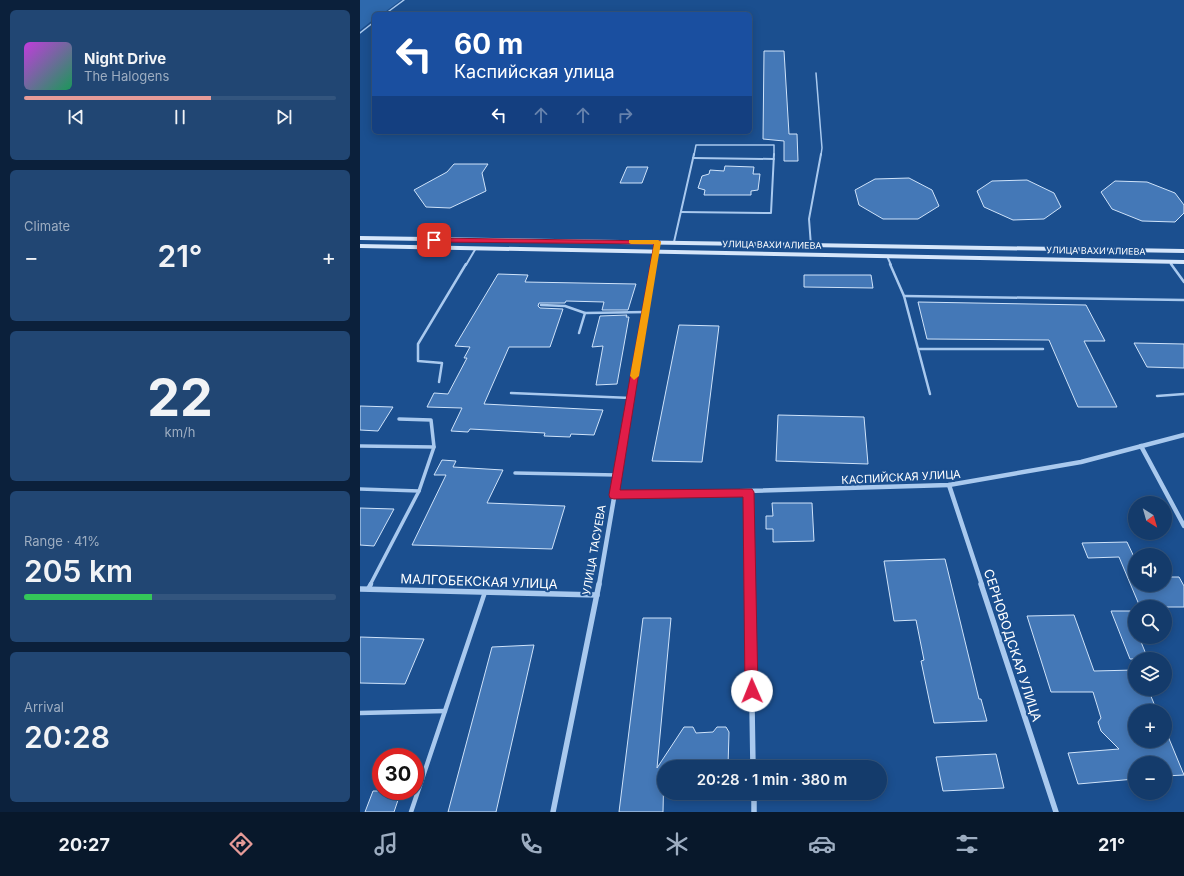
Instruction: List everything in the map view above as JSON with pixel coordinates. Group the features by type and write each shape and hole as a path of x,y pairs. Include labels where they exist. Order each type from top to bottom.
{"main road":[{"name":"УЛИЦА ВАХИ АЛИЕВА","path":"360,238 1184,251"},
{"name":"УЛИЦА ВАХИ АЛИЕВА","path":"360,246 1184,262"}],"street":[{"name":"УЛИЦА ТАСУЕВА","path":"553,812 596,595 658,242"},
{"name":"КАСПИЙСКАЯ УЛИЦА","path":"614,495 949,485 1081,462 1184,435"},
{"path":"1141,446 1184,526"},
{"name":"СЕРНОВОДСКАЯ УЛИЦА","path":"949,485 1056,812"},
{"path":"748,492 753,760"},
{"name":"МАЛГОБЕКСКАЯ УЛИЦА","path":"360,589 596,595"},
{"path":"754,800 754,812"}],"lane":[{"path":"388,12 404,0"},
{"path":"360,33 372,24"},
{"path":"811,246 809,219 822,148 816,73"},
{"path":"674,242 696,145 774,145 771,213 681,212"},
{"path":"693,158 774,159"},
{"path":"440,382 442,363 418,361 418,344 476,248"},
{"path":"887,256 904,296 930,394"},
{"path":"1170,262 1184,282"},
{"path":"904,296 1184,300"},
{"path":"541,305 565,306 585,312 646,312"},
{"path":"579,333 585,312"},
{"path":"919,349 1043,349"},
{"path":"511,394 631,398"},
{"path":"1157,396 1184,394"},
{"path":"368,589 419,490 434,447 431,420 399,419"},
{"path":"360,446 434,447"},
{"path":"515,473 617,475"},
{"path":"360,489 419,490"},
{"path":"411,812 485,592"},
{"path":"360,713 445,711"}],"shaded area":[{"path":"360,0 401,0 385,12 372,12 372,21 360,30"}],"building":[{"path":"764,51 784,51 789,134 797,134 798,161 784,161 784,141 763,139"},
{"path":"454,164 488,164 482,173 486,191 450,208 426,207 414,190 447,172"},
{"path":"725,166 754,167 753,174 760,174 758,190 751,191 751,195 704,195 705,190 698,188 702,176 709,174 710,170 724,171"},
{"path":"627,167 648,167 642,183 620,183"},
{"path":"909,178 932,190 939,206 918,219 883,219 859,205 855,190 875,179"},
{"path":"1027,180 1054,193 1061,207 1044,219 1013,220 984,207 977,191 992,181"},
{"path":"1115,181 1147,182 1175,193 1184,205 1184,213 1175,222 1142,221 1112,209 1101,192"},
{"path":"498,274 528,275 525,282 636,284 628,310 602,310 604,302 566,301 565,303 539,303 538,306 540,308 563,309 550,347 509,347 484,404 603,410 594,435 571,434 570,437 544,436 545,433 470,429 468,432 451,431 462,408 427,407 434,393 448,394 467,358 464,358 470,347 455,346"},
{"path":"804,275 871,275 873,288 804,287"},
{"path":"918,302 1086,305 1105,341 1084,341 1117,407 1078,407 1049,340 927,339"},
{"path":"627,315 626,317 629,317 617,384 596,385 603,346 592,347 600,316"},
{"path":"679,325 719,326 702,462 652,461"},
{"path":"1134,343 1184,344 1184,368 1147,367"},
{"path":"360,406 393,407 378,431 360,430"},
{"path":"778,415 864,417 868,464 776,461"},
{"path":"442,460 456,461 453,467 503,470 487,503 565,506 552,549 412,545 446,475 434,475"},
{"path":"772,503 812,503 814,541 773,542 773,529 766,529 766,516 773,516"},
{"path":"360,508 394,509 374,546 360,545"},
{"path":"1127,542 1130,548 1128,548 1128,578 1119,557 1088,558 1082,543"},
{"path":"945,559 979,699 981,699 987,721 934,723 921,661 924,660 916,620 894,621 884,561"},
{"path":"1172,577 1179,577 1184,586 1184,607 1172,607 1172,600 1137,600 1134,592 1172,592"},
{"path":"1111,611 1128,611 1128,644 1142,644 1145,652 1128,652 1128,654"},
{"path":"1074,615 1094,671 1128,670 1128,696 1151,696 1154,704 1128,704 1128,748 1172,748 1172,746 1184,775 1172,776 1172,756 1128,756 1128,780 1078,784 1068,753 1119,749 1101,731 1098,722 1101,718 1093,692 1051,692 1027,616"},
{"path":"643,618 671,618 657,760 657,800 663,800 663,812 619,812"},
{"path":"360,637 424,639 405,684 360,683"},
{"path":"534,645 496,812 448,812 492,647"},
{"path":"684,727 693,727 696,733 713,732 717,727 726,727 729,732 728,760 662,760"},
{"path":"996,754 1004,788 943,791 936,757"},
{"path":"372,794 372,800 398,800 394,812 365,812"}],"slow traffic":[{"path":"631,242 658,242 634,376"}],"route":[{"path":"434,240 658,242 614,495 748,492 752,691"}]}
